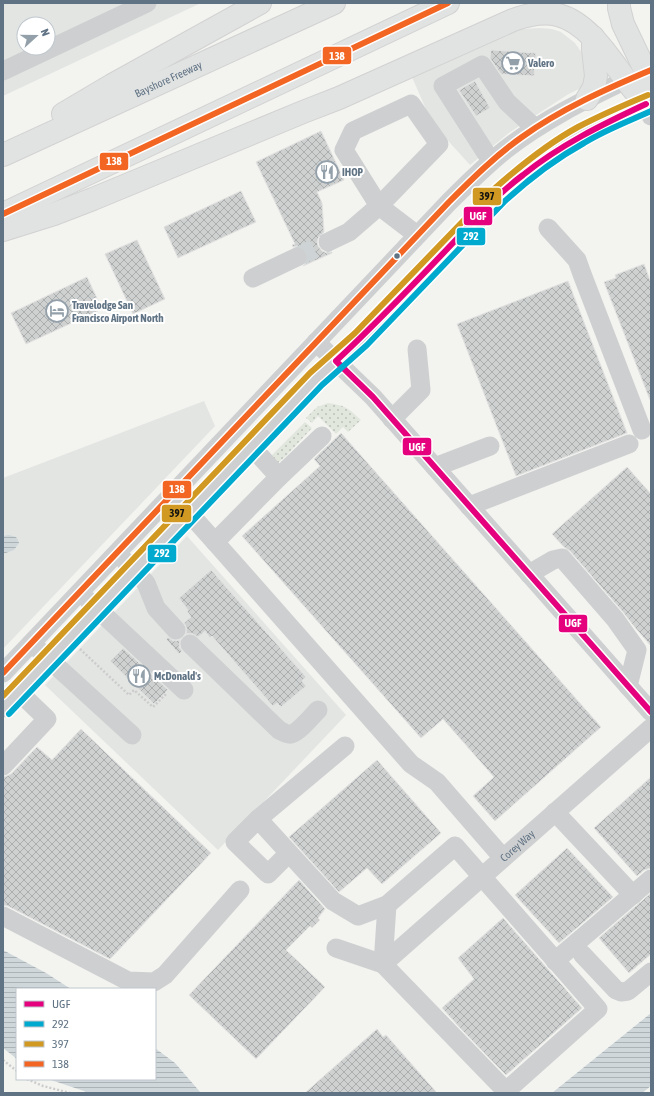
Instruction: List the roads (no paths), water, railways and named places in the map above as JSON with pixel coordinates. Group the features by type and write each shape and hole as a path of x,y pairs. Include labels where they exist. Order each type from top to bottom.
{"highway":[{"path":"3,149 112,85 260,3"},
{"name":"Bayshore Freeway","path":"3,155 334,3"},
{"path":"3,214 448,3"},
{"path":"619,3 623,24 646,72 648,110"},
{"path":"3,230 54,214 93,199 339,98 529,14 545,13 559,15 578,24 593,37 648,110"},
{"path":"587,99 594,87 596,76 593,37"}],"street":[{"path":"3,71 147,3"},
{"path":"491,161 443,86 482,65 507,102 535,128"},
{"path":"3,673 479,171 535,128 567,109 626,80"},
{"path":"328,242 349,232 379,206 439,144 411,104 353,131 344,150 379,206 417,235"},
{"path":"3,708 316,379 368,332 499,195 523,174 581,135 609,120 648,110"},
{"path":"548,228 578,260 642,430"},
{"path":"253,278 298,257"},
{"path":"316,342 373,397 651,712"},
{"path":"392,419 421,390 417,349"},
{"path":"215,542 322,436"},
{"path":"469,506 629,444"},
{"path":"434,467 490,446"},
{"path":"252,447 279,477"},
{"path":"171,496 189,512 411,764 437,782 503,858"},
{"path":"116,554 146,583 156,608 176,630"},
{"path":"528,574 553,560 562,558 615,619 637,650 628,686"},
{"path":"80,592 177,690"},
{"path":"32,643 132,736"},
{"path":"190,644 279,730 286,734 296,732 318,710"},
{"path":"3,766 47,719 19,692"},
{"name":"Corey Way","path":"383,964 651,728"},
{"path":"289,853 268,874 235,842 258,819 345,746"},
{"path":"555,812 633,895"},
{"path":"258,819 333,901 358,916 387,905 454,846 598,1009 506,1091 383,964 336,948"},
{"path":"555,961 651,879"},
{"path":"3,916 128,981 154,982 165,975 240,890"},
{"path":"383,964 387,905"},
{"path":"582,954 616,990 621,992 628,991 651,972"}],"tunnel":[{"path":"297,257 328,242"}],"place":[{"name":"Valero","path":"513,63"},
{"name":"IHOP","path":"327,172"},
{"name":"Travelodge San Francisco Airport North","path":"57,311"},
{"name":"McDonald's","path":"139,676"}]}
